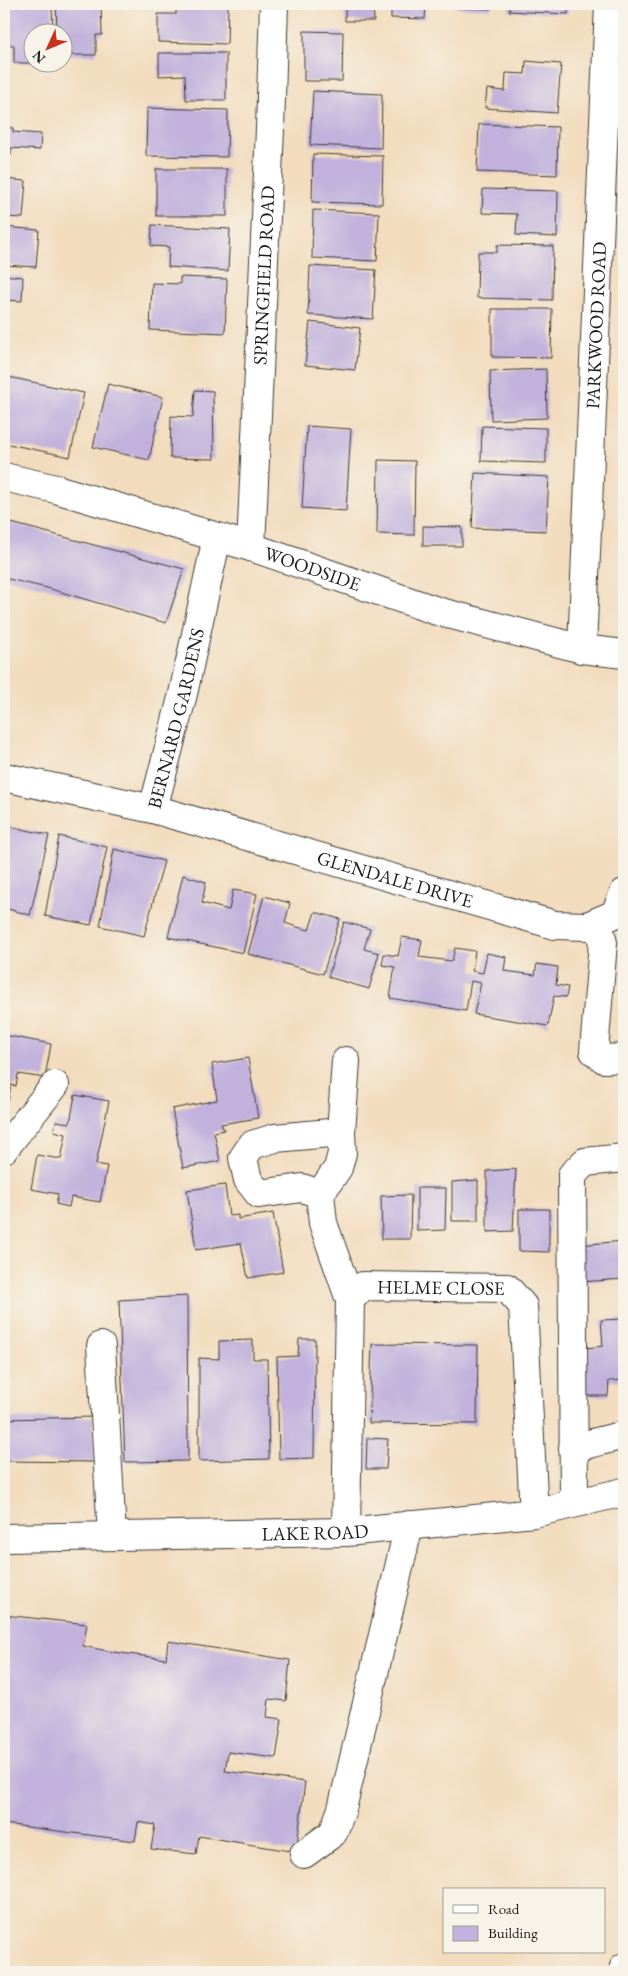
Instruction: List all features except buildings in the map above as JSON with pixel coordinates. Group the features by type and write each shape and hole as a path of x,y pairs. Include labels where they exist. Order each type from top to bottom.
{"street":[{"name":"SPRINGFIELD ROAD","path":"251,547 274,4"},
{"name":"PARKWOOD ROAD","path":"582,648 608,4"},
{"name":"WOODSIDE","path":"4,478 56,489 251,547 437,611 582,648 624,654"},
{"name":"BERNARD GARDENS","path":"4,777 153,809 183,694 217,537"},
{"name":"GLENDALE DRIVE","path":"153,809 555,925 587,926 598,922 615,914 624,893"},
{"path":"598,922 603,943 594,1050 604,1059 624,1058"},
{"path":"346,1061 341,1132 342,1153 338,1168 320,1194 323,1223 350,1300"},
{"path":"4,1149 55,1085"},
{"path":"320,1194 302,1188 259,1194 248,1180 243,1158 252,1145 274,1138 341,1132"},
{"path":"574,1502 572,1175 585,1162 624,1158"},
{"name":"HELME CLOSE","path":"346,1532 350,1300 363,1286 507,1288 523,1306 534,1513"},
{"path":"100,1346 112,1535"},
{"path":"574,1448 624,1435"},
{"name":"LAKE ROAD","path":"4,1538 346,1532 534,1513 574,1502 624,1492"},
{"path":"304,1854 333,1833 342,1810 410,1526"},
{"path":"623,1972 624,1967"}]}
